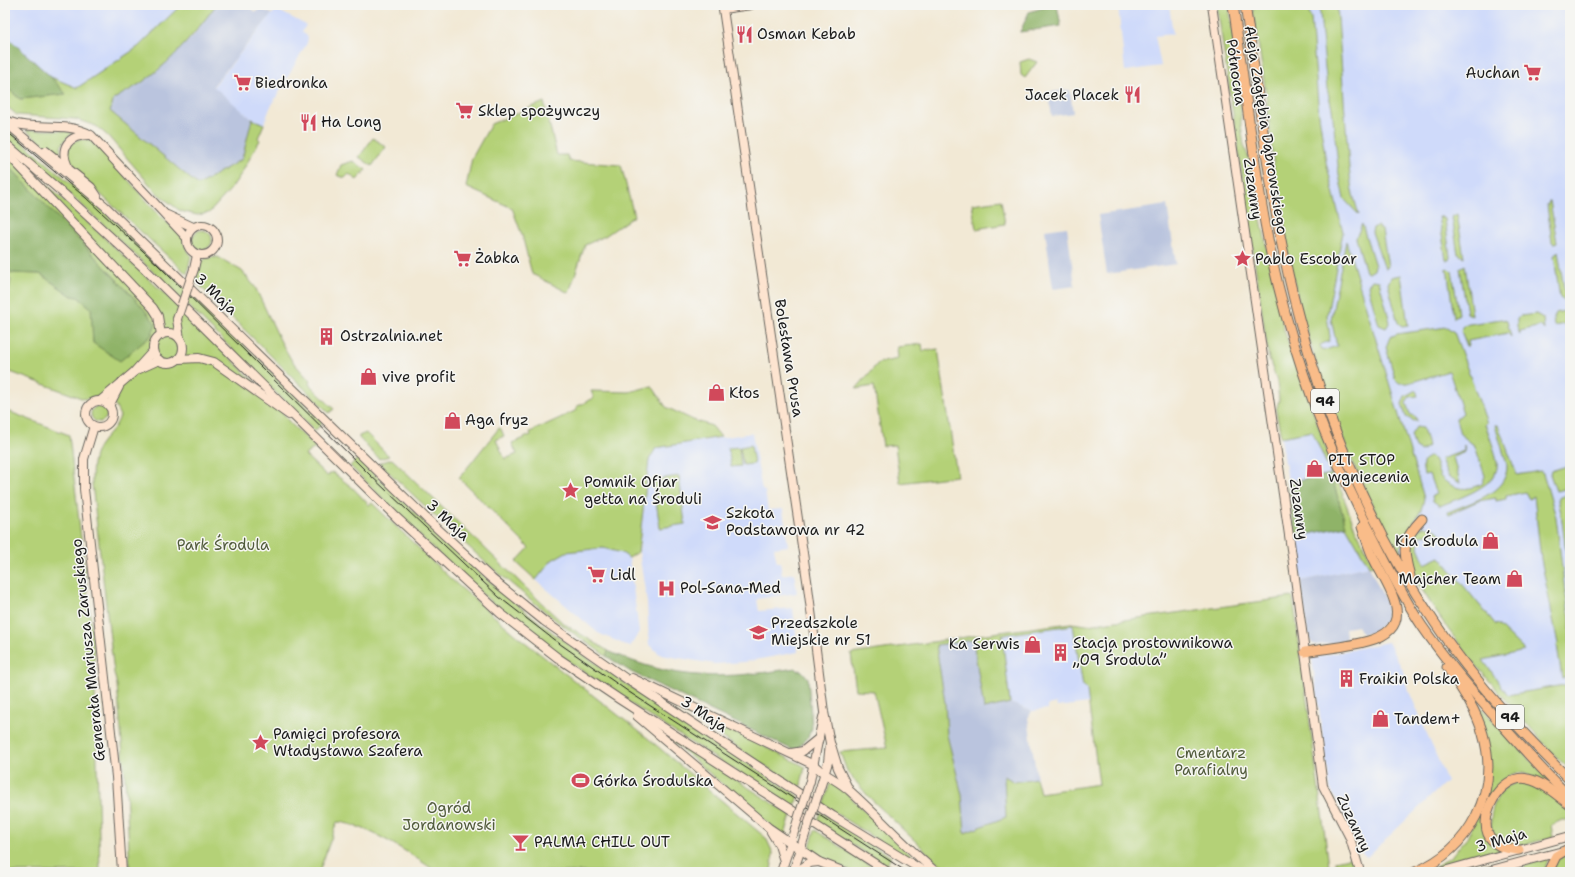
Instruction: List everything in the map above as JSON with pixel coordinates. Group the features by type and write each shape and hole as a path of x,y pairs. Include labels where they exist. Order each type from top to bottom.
{"main road":[{"name":"Bolesława Prusa","path":"751,5 723,9 808,587 824,712 830,743 828,762 794,872"},
{"name":"Północna","path":"1212,5 1232,144"},
{"name":"Aleja Zagłębia Dąbrowskiego","path":"1233,5 1260,186 1278,283 1312,402 1350,494 1398,586 1432,640 1513,738 1570,797"},
{"name":"Aleja Zagłębia Dąbrowskiego","path":"1245,5 1280,236 1294,300 1324,399 1352,470 1385,538 1414,590 1439,629 1469,668 1540,750 1570,780"},
{"path":"1247,19 1250,5"},
{"path":"5,121 24,126 77,128 91,135 186,237 188,247 197,255 208,254 212,251 216,245 217,239 212,228 202,224 193,227 186,237"},
{"name":"3 Maja","path":"5,121 105,206 465,555 544,621 615,671 845,824 925,872"},
{"path":"68,167 64,153 68,143 80,135 91,135"},
{"path":"29,142 51,154 68,167 91,187 105,206"},
{"name":"3 Maja","path":"5,143 132,256 436,556 500,613 558,658 619,699 888,872"},
{"name":"Zuzanny","path":"1232,144 1323,786 1350,838 1360,872"},
{"path":"5,151 153,308 158,316 164,334"},
{"path":"164,213 193,227"},
{"path":"100,401 109,406 112,414 108,423 104,426 94,426 90,423 86,414 89,405 100,401 134,372 153,351 155,342 177,319 194,269 197,255"},
{"path":"177,319 183,348 179,359"},
{"path":"164,334 176,335 180,339"},
{"path":"153,351 156,358 170,363 179,359 203,359 214,362 278,408 301,422"},
{"path":"134,372 160,360"},
{"path":"109,406 122,381"},
{"name":"Generała Mariusza Zaruskiego","path":"94,426 84,459 84,489 116,777 122,872"},
{"path":"1305,652 1354,645 1379,638 1390,631 1396,622 1397,613 1390,592 1373,557 1350,494"},
{"path":"1414,590 1404,556 1404,548 1411,531 1422,519"},
{"path":"1415,872 1441,857 1466,834 1475,819 1482,802 1487,774 1487,752 1480,725 1466,696 1440,658 1432,640"},
{"path":"615,671 644,683 814,765 824,775 830,777 850,791 936,872"},
{"path":"619,699 769,828 792,839 819,862 845,872"},
{"name":"Bolesława Prusa","path":"781,872 810,781 824,712"},
{"path":"790,753 804,751 819,738"},
{"path":"830,743 838,768 850,791"},
{"path":"1519,850 1505,848 1498,845 1490,838 1487,832 1486,825 1488,814 1496,796 1504,785 1514,778 1528,779 1538,783 1570,805"},
{"path":"769,828 779,845 784,863"},
{"name":"3 Maja","path":"1440,872 1570,836"},
{"path":"1548,872 1556,856 1568,849"},
{"name":"3 Maja","path":"1484,872 1568,849"},
{"path":"794,872 809,863 819,862"}],"shaded area":[{"path":"5,5 181,5 138,47 77,88 51,77 5,35"},
{"path":"216,5 248,5 248,7 256,12 260,8 272,14 213,86 252,119 242,159 198,186 110,111 114,99 148,78 193,36"},
{"path":"1118,5 1169,5 1173,34 1155,36 1161,66 1125,71"},
{"path":"1254,5 1570,5 1570,494 1560,497 1558,503 1561,513 1566,552 1570,557 1568,567 1570,585 1570,684 1508,695 1462,648 1436,612 1398,554 1357,473 1333,414 1272,159 1267,101 1253,12"},
{"path":"277,10 306,25 302,32 306,34 308,38 307,43 270,108 264,124 252,119 213,87 272,14"},
{"path":"1070,90 1073,113 1052,116 1048,92"},
{"path":"1167,205 1176,264 1107,274 1098,215"},
{"path":"1067,227 1075,286 1053,289 1045,230"},
{"path":"1312,431 1331,474 1288,482 1281,437"},
{"path":"752,433 762,490 765,491 768,510 783,509 788,546 774,548 777,562 780,562 782,575 794,573 797,593 757,599 759,611 793,608 798,652 744,662 715,664 661,655 649,645 647,603 639,552 649,460 656,448"},
{"path":"1346,526 1369,566 1301,581 1295,537"},
{"path":"603,548 622,553 629,558 639,632 630,647 598,633 536,580 552,560 566,552"},
{"path":"1369,566 1387,605 1385,623 1371,633 1362,634 1357,626 1345,628 1346,638 1339,642 1317,645 1313,644 1308,638 1301,581"},
{"path":"1073,625 1083,686 1087,690 1089,703 1057,707 1056,703 1048,705 1048,709 1032,711 1010,703 1002,635"},
{"path":"973,640 984,708 1010,703 1032,711 1028,718 1039,793 1035,778 1015,782 1006,817 965,833 962,795 947,735 945,703 935,645"},
{"path":"1388,642 1406,676 1403,677 1447,781 1367,857 1362,853 1355,836 1330,788 1312,658"}],"green space":[{"path":"181,5 216,5 193,35 167,62 144,81 114,99 110,111 198,185 242,159 252,119 264,124 258,138 260,140 241,174 230,190 209,213 197,215 180,211 157,193 108,136 96,126 75,119 17,115 5,105 5,86 20,99 65,94 51,77 77,88 138,47"},
{"path":"1052,5 1057,5 1061,26 1020,32 1029,12"},
{"path":"1217,5 1229,5 1241,95 1241,125 1244,145 1254,173 1261,219 1284,330 1354,526 1374,565 1369,566 1346,526 1331,474 1312,431 1281,437 1276,411 1279,400 1277,381 1269,359"},
{"path":"1254,5 1306,5 1311,18 1319,115 1326,162 1343,232 1327,315 1330,337 1329,341 1320,345 1322,351 1337,346 1331,319 1346,241 1424,498 1419,513 1404,537 1400,554 1394,546 1372,504 1342,437 1329,402 1307,332 1289,261 1282,225 1275,179 1267,102 1253,12"},
{"path":"1318,5 1337,5 1349,168 1352,191 1359,215 1344,199 1339,175 1332,108 1327,89"},
{"path":"5,35 51,77 66,94 20,99 5,86"},
{"path":"1029,59 1037,62 1025,78 1021,75 1020,62"},
{"path":"544,102 557,155 567,155 569,161 621,165 634,216 605,236 585,245 569,293 532,274 522,235 512,208 466,187 472,158 491,124"},
{"path":"5,127 130,234 323,422 315,431 124,244 5,138"},
{"path":"26,130 74,132 67,137 63,143 60,150 60,158"},
{"path":"373,138 386,147 372,166 359,157"},
{"path":"88,139 101,149 159,215 184,238 185,245 191,256 187,274 72,168 67,156 69,146 76,140"},
{"name":"Park Środula","path":"5,154 56,193 167,296 276,403 290,423 316,447 305,455 327,476 332,472 353,488 369,505 372,503 452,580 521,639 650,740 766,838 773,853 771,872 437,872 389,841 375,834 362,828 337,822 319,872 130,872 126,790 117,685 114,673 92,484 94,457 96,452 120,416 115,405 102,396 84,399 5,370 5,307 11,280 5,277 5,263 11,273 40,274 72,296 78,297 92,308 93,343 139,303 5,162"},
{"path":"353,161 366,170 357,180 349,174 345,178 337,175 341,165"},
{"path":"5,162 139,303 156,324 151,336 120,361 93,343 91,308 78,297 72,296 40,274 11,273 5,263"},
{"path":"1001,200 1005,224 976,229 972,204"},
{"path":"1550,201 1557,243 1554,244 1552,242 1547,205"},
{"path":"1457,214 1464,257 1458,254 1452,217"},
{"path":"1439,216 1445,219 1450,257 1449,260 1446,260"},
{"path":"1362,224 1375,266 1374,270 1369,273 1366,272 1356,238"},
{"path":"1377,226 1382,230 1388,267 1385,269 1372,232 1373,228"},
{"path":"202,230 209,233 212,240 209,247 202,250 195,247 192,240 195,233"},
{"path":"1558,251 1566,302 1560,298 1554,256"},
{"path":"218,257 242,271 255,287 281,342 292,361 310,381 309,384 334,409 329,413 195,281 201,262 207,258"},
{"path":"1465,265 1472,316 1467,313 1460,268"},
{"path":"1447,268 1452,271 1459,314 1454,318"},
{"path":"1401,275 1408,325 1402,326 1398,323 1388,284 1391,277"},
{"path":"1372,280 1379,281 1390,322 1386,328 1379,325 1368,285"},
{"path":"1570,310 1570,323 1554,326 1553,318 1555,313"},
{"path":"1536,314 1543,318 1544,330 1541,326 1520,331 1520,335 1517,326 1517,319 1520,316"},
{"path":"1501,319 1507,321 1511,337 1508,333 1468,341 1469,346 1467,346 1461,331 1463,325"},
{"path":"1447,327 1454,332 1487,423 1485,424 1497,462 1496,470 1492,478 1485,484 1467,495 1440,506 1433,501 1432,496 1436,494 1429,474 1424,475 1423,466 1425,460 1430,456 1432,458 1440,476 1449,484 1458,488 1473,487 1482,484 1485,476 1475,446 1460,434 1456,419 1463,413 1449,371 1408,383 1399,383 1395,379 1386,347 1390,337 1397,334"},
{"path":"922,344 923,351 938,349 957,476 900,483 895,445 883,446 874,386 856,389 878,363 898,359 897,347"},
{"path":"652,386 666,407 693,420 712,426 721,437 656,448 649,460 638,552 629,558 622,553 603,548 566,552 552,560 536,580 516,562 529,548 459,478 499,428 504,436 496,440 505,459 517,454 512,443 531,435 530,432 577,410 576,407 594,398 591,391 629,392"},
{"path":"1416,390 1418,396 1409,397 1406,403 1410,414 1416,417 1417,421 1414,421 1406,417 1402,404 1405,396"},
{"path":"99,406 105,408 107,414 105,420 99,422 93,420 91,414 93,408"},
{"path":"5,410 69,435 94,649 100,872 5,872"},
{"path":"1495,425 1498,425 1517,475 1540,471 1543,473 1556,517 1565,592 1570,618 1570,677 1562,678 1558,644 1541,559 1534,496 1529,499 1525,492 1506,496 1506,499 1496,501 1496,498 1478,501 1449,514 1448,512 1486,496 1495,490 1506,475 1507,465"},
{"path":"1416,427 1423,428 1428,446 1421,451 1415,448 1411,435"},
{"path":"366,433 389,456 379,459 359,438 359,436"},
{"path":"751,445 754,464 743,465 740,447"},
{"path":"1464,445 1465,452 1453,457 1460,483 1448,476 1441,459 1464,451"},
{"path":"739,447 741,466 731,467 728,448"},
{"path":"358,458 454,550 530,615 615,677 798,796 794,808 618,696 517,623 452,567 350,466"},
{"path":"392,459 563,623 608,651 606,656 559,623 486,563 379,463"},
{"path":"1570,465 1570,488 1556,491 1550,474 1551,471"},
{"path":"1331,474 1346,526 1295,537 1288,482"},
{"path":"679,476 685,524 660,528 653,480"},
{"path":"1570,494 1570,557 1566,552 1558,500 1560,497"},
{"path":"1424,526 1434,528 1441,534 1436,535 1434,532 1420,536 1418,547 1425,564 1440,557 1496,625 1497,624 1525,651 1483,660 1508,695 1570,684 1570,769 1545,745 1473,661 1449,631 1415,578 1409,565 1410,546 1415,534"},
{"name":"Cmentarz Parafialny","path":"1293,597 1329,866 1336,865 1335,861 1353,857 1357,872 954,872 936,861 868,796 847,771 840,752 887,748 874,691 856,690 851,654 1071,623 1087,625","holes":["1073,625 1083,686 1087,690 1099,784 1040,793 1036,778 1015,782 1004,776 1006,817 965,833 962,795 947,735 945,703 936,645 973,640 984,709 1010,703 1002,635"]},
{"path":"608,651 656,668 679,673 701,675 723,676 796,668 797,671 801,670 808,678 812,728 807,739 800,745 802,750 793,750 631,672 606,656"},
{"path":"656,693 805,767 800,789"},
{"path":"1474,700 1564,796 1529,775 1519,773 1511,775 1504,779 1498,786 1493,794 1483,819 1500,851 1431,871 1452,855 1467,838 1487,793 1480,712"},
{"path":"659,730 791,815 785,835 783,836"},
{"path":"831,780 835,782 924,868 823,805"},
{"path":"1519,781 1534,785 1570,809 1570,820 1562,820 1551,825 1553,837 1524,845 1512,846 1499,841 1494,835 1491,827 1491,819 1495,801 1505,788"},
{"path":"821,812 891,857 885,866 817,822"},
{"path":"815,830 880,872 854,872 808,853"},
{"path":"1570,852 1570,872 1552,872 1558,859"},
{"path":"1549,857 1544,872 1526,872 1524,865"}],"tram line":[{"path":"5,130 86,198 157,264 369,474 499,597 553,639 629,692 907,872"}],"place":[{"name":"Osman Kebab","path":"744,34"},
{"name":"Auchan","path":"1533,73"},
{"name":"Biedronka","path":"242,83"},
{"name":"Jacek Placek","path":"1132,95"},
{"name":"Sklep spożywczy","path":"465,111"},
{"name":"Ha Long","path":"308,122"},
{"name":"Żabka","path":"462,258"},
{"name":"Pablo Escobar","path":"1242,259"},
{"name":"Ostrzalnia.net","path":"327,336"},
{"name":"vive profit","path":"369,377"},
{"name":"Kłos","path":"716,393"},
{"name":"Aga fryz","path":"452,420"},
{"name":"PIT STOP wgniecenia","path":"1315,469"},
{"name":"Pomnik Ofiar getta na Środuli","path":"571,491"},
{"name":"Szkoła Podstawowa nr 42","path":"713,522"},
{"name":"Kia Środula","path":"1491,541"},
{"name":"Lidl","path":"597,575"},
{"name":"Majcher Team","path":"1514,579"},
{"name":"Pol-Sana-Med","path":"667,588"},
{"name":"Przedszkole Miejskie nr 51","path":"758,632"},
{"name":"Ka Serwis","path":"1033,644"},
{"name":"Stacja prostownikowa „09 Środula”","path":"1060,652"},
{"name":"Fraikin Polska","path":"1346,679"},
{"name":"Tandem+","path":"1381,719"},
{"name":"Pamięci profesora Władysława Szafera","path":"260,743"},
{"name":"Górka Środulska","path":"580,781"},
{"name":"PALMA CHILL OUT","path":"521,842"}],"park label":[{"name":"Ogród Jordanowski","path":"449,816"}]}
